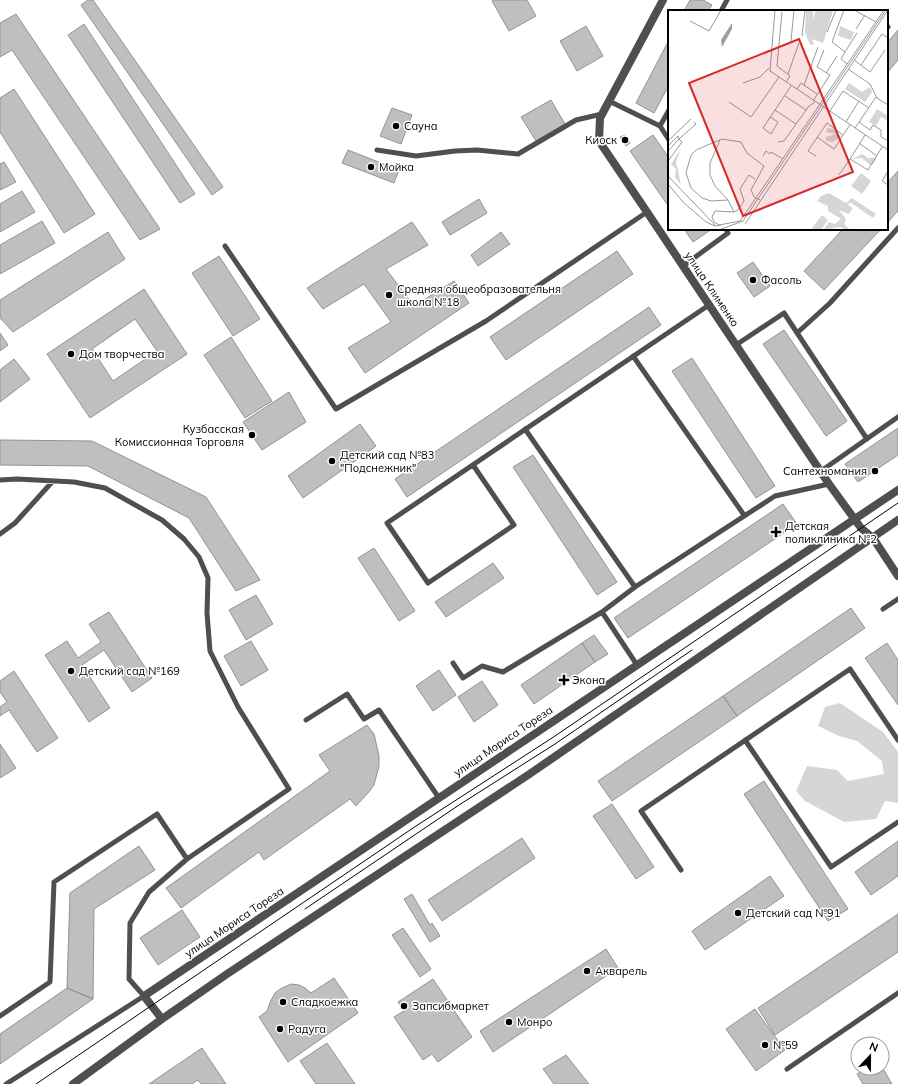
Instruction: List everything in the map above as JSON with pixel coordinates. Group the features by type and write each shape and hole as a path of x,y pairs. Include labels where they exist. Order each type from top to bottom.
{"street":[{"name":"улица Клименко","path":"663,0 600,118 599,141 829,484 854,520 873,538 898,576"},
{"name":"улица Мориса Тореза","path":"144,996 898,490"},
{"path":"73,1084 162,1019 531,773 898,520"},
{"path":"144,996 162,1019"}],"lane":[{"path":"722,10 727,0"},
{"path":"609,101 660,126 668,138"},
{"path":"660,126 668,112"},
{"path":"377,150 416,156 477,150 518,154 576,120 602,114"},
{"path":"226,246 336,409 486,321 647,212"},
{"path":"797,333 830,303 898,228"},
{"path":"683,266 728,233 726,230"},
{"path":"474,465 514,525 428,583 387,523 709,305"},
{"path":"736,345 784,313 867,439"},
{"path":"633,356 744,515"},
{"path":"821,471 898,418"},
{"path":"525,429 635,587"},
{"path":"0,480 17,479 74,482 105,488 162,520 184,539 199,557 208,578 207,613 210,651 238,707 289,789 186,859 149,892 130,923 130,979 144,996 6,1084"},
{"path":"0,534 16,522 53,481"},
{"path":"453,663 463,678 482,666 503,672 602,612 635,587 775,496 829,484"},
{"path":"883,609 898,599"},
{"path":"602,612 637,665"},
{"path":"681,870 641,810 850,669 898,740"},
{"path":"306,720 347,694 364,719 379,710 439,798"},
{"path":"745,740 831,867 898,822"},
{"path":"0,1016 50,982 54,882 157,814 186,859"},
{"path":"787,1068 898,993"}],"shaded area":[{"path":"840,703 883,732 898,752 898,803 885,801 876,819 844,822 805,801 796,791 807,766 837,770 848,781 884,774 882,761 857,741 839,736 818,726 825,707"}],"building":[{"path":"88,0 93,0 223,187 212,195 81,5"},
{"path":"527,0 536,16 509,31 492,1"},
{"path":"690,0 703,0 712,5 709,10 685,10"},
{"path":"16,14 160,229 140,240 12,50 0,57 0,23"},
{"path":"84,24 195,194 180,203 68,35"},
{"path":"586,26 603,56 577,71 560,41"},
{"path":"898,30 898,60 888,72 888,42"},
{"path":"668,42 668,87 654,113 636,103"},
{"path":"14,89 95,214 64,233 0,132 0,98"},
{"path":"551,100 565,124 536,141 521,117"},
{"name":"Сауна","path":"392,108 412,115 401,144 380,136"},
{"name":"Киоск","path":"625,135 630,143 626,146 620,137"},
{"path":"653,135 668,157 668,206 630,151"},
{"name":"Мойка","path":"348,150 399,170 394,183 342,163"},
{"path":"4,162 16,182 0,190 0,164"},
{"path":"898,171 898,211 888,222 888,182"},
{"path":"22,191 35,212 0,232 0,204"},
{"path":"479,199 487,213 450,235 442,222"},
{"path":"42,221 55,243 0,274 0,245"},
{"name":"Средняя общеобразовательня школа №18","path":"412,222 428,245 386,269 414,306 454,281 469,303 365,373 348,348 391,322 364,284 323,309 307,288"},
{"path":"685,230 711,230 693,242"},
{"path":"842,230 880,230 824,290 804,271"},
{"path":"108,232 125,259 13,332 0,318 0,300"},
{"path":"501,232 510,244 478,266 471,255"},
{"path":"617,251 633,274 506,360 490,337"},
{"path":"219,256 260,319 233,336 192,273"},
{"name":"Фасоль","path":"753,262 770,286 754,297 737,273"},
{"name":"Дом творчества","path":"144,289 187,354 90,418 47,354","holes":["135,319 157,351 113,381 92,349"]},
{"path":"649,307 661,325 407,497 395,479"},
{"path":"784,330 847,421 826,436 763,344"},
{"path":"0,333 8,345 0,351"},
{"path":"231,337 272,401 245,418 204,355"},
{"path":"692,358 775,486 756,498 672,371"},
{"path":"14,359 30,379 0,402 0,370"},
{"path":"289,392 306,422 262,450 243,422"},
{"name":"Детский сад №83 \"Подснежник\"","path":"360,424 376,446 303,498 288,476"},
{"path":"898,428 898,455 858,482 845,464"},
{"path":"0,440 92,441 206,497 260,580 236,591 189,518 88,466 0,465"},
{"path":"533,455 617,582 597,595 513,467"},
{"path":"783,504 797,524 628,638 614,618"},
{"path":"374,548 415,611 399,621 358,558"},
{"path":"493,563 504,578 446,617 435,602"},
{"path":"256,595 273,624 246,640 229,610"},
{"path":"851,608 865,628 737,716 723,696"},
{"name":"Детский сад №169","path":"109,612 152,678 132,692 104,650 82,665 110,708 89,722 45,655 67,641 78,658 101,642 89,624"},
{"path":"594,635 608,654 595,662 582,643"},
{"path":"251,641 268,670 241,686 224,656"},
{"path":"582,643 595,662 534,704 521,685"},
{"path":"887,643 898,660 898,705 865,658"},
{"path":"439,670 456,695 433,711 416,686"},
{"path":"14,671 58,738 37,752 9,710 0,716 0,707 7,702 0,692 0,681"},
{"path":"482,681 498,705 474,722 458,697"},
{"path":"723,696 737,716 612,801 598,781"},
{"path":"367,725 374,734 379,756 379,766 374,785 356,806 350,799 264,860 259,852 181,908 166,888 330,771 319,755"},
{"path":"0,744 16,768 0,778"},
{"path":"764,781 848,909 828,921 744,794"},
{"path":"612,804 654,867 636,879 593,816"},
{"path":"522,838 535,858 442,921 428,900"},
{"path":"898,841 898,876 871,895 855,872"},
{"path":"139,846 155,870 94,909 93,999 67,988 70,893"},
{"name":"Детский сад №91","path":"770,876 784,896 705,950 692,931"},
{"path":"412,894 430,925 432,923 440,936 430,942 404,899"},
{"path":"182,910 200,937 158,965 140,938"},
{"path":"898,914 898,952 775,1035 758,1008"},
{"path":"403,928 431,969 420,977 392,935"},
{"path":"606,949 618,968 493,1052 480,1031"},
{"path":"334,978 358,1013 288,1062 259,1017 267,1011 275,993 280,989 291,984 299,985 311,993"},
{"path":"433,979 472,1037 438,1062 432,1054 423,1060 394,1017 404,1011 398,1002"},
{"path":"67,988 93,999 0,1064 0,1034"},
{"path":"755,1009 785,1050 756,1071 726,1029"},
{"path":"327,1043 355,1084 316,1084 300,1061"},
{"path":"202,1048 226,1084 201,1084 198,1080 192,1084 149,1084"},
{"path":"566,1055 589,1084 554,1084 543,1069"},
{"path":"858,1076 887,1076 892,1084 863,1084"}],"tram line":[{"path":"36,1084 416,826 552,738 898,503"},
{"path":"305,909 459,805 555,744 692,650"}],"place":[{"name":"Сауна","path":"396,126"},
{"name":"Киоск","path":"625,140"},
{"name":"Мойка","path":"371,167"},
{"name":"Фасоль","path":"753,280"},
{"name":"Средняя общеобразовательня школа №18","path":"389,295"},
{"name":"Дом творчества","path":"71,354"},
{"name":"Кузбасская Комиссионная Торговля","path":"252,435"},
{"name":"Детский сад №83 \"Подснежник\"","path":"332,461"},
{"name":"Сантехномания","path":"875,471"},
{"name":"Детская поликлиника №2","path":"776,532"},
{"name":"Детский сад №169","path":"71,671"},
{"name":"Экона","path":"564,680"},
{"name":"Детский сад №91","path":"738,913"},
{"name":"Акварель","path":"587,971"},
{"name":"Сладкоежка","path":"283,1002"},
{"name":"Запсибмаркет","path":"404,1006"},
{"name":"Монро","path":"509,1022"},
{"name":"Радуга","path":"280,1029"},
{"name":"№59","path":"765,1045"}]}
